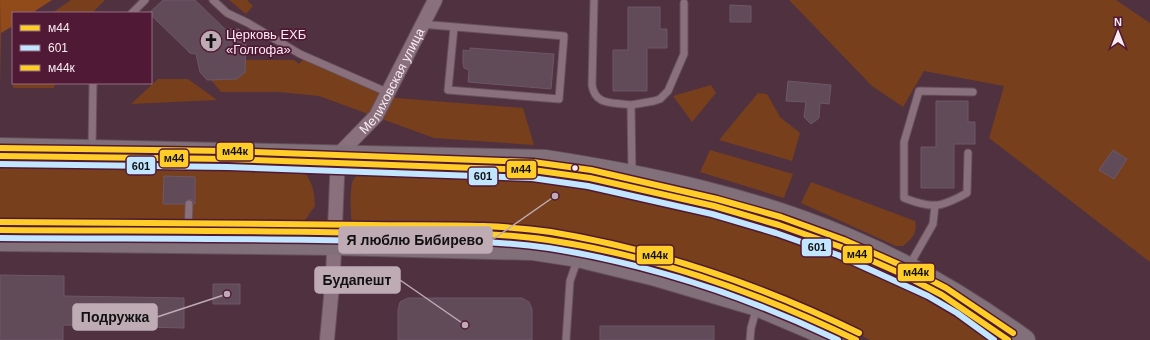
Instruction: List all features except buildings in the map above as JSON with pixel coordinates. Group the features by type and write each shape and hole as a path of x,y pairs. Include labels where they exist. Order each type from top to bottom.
{"main road":[{"path":"0,148 92,149 338,159 545,160 632,175 690,187 787,216 850,239 908,268 966,300 1025,340"},
{"path":"0,241 188,237 335,239 517,249 578,257 652,275 758,306 837,340"}],"street":[{"name":"Мелиховская улица","path":"338,159 376,116 435,0"},
{"path":"327,340 335,239 338,159"}],"lane":[{"path":"133,12 145,0"},
{"path":"213,0 227,13 248,23 300,54 389,93"},
{"path":"594,0 592,85 594,94 600,100 631,105 654,101 668,91 684,54 684,2"},
{"path":"423,24 564,36 559,99 448,90 454,27"},
{"path":"92,149 93,84"},
{"path":"968,153 967,193 946,204 935,205 921,204 904,198 904,142 919,92 973,92"},
{"path":"631,105 632,175"},
{"path":"0,156 338,159 533,170 575,175 633,186 783,225 846,248 934,290 1008,340"},
{"path":"0,230 188,237 189,204"},
{"path":"908,268 933,224 935,205"},
{"path":"335,239 518,237 580,247 702,276 767,300 827,325 856,340"},
{"path":"566,340 570,281 578,257"},
{"path":"750,340 750,328 758,306"}],"shaded area":[{"path":"0,0 52,0 34,12 12,12 12,27 1,33 1,89"},
{"path":"71,0 105,0 93,12 53,12"},
{"path":"229,0 247,0 253,6 246,14"},
{"path":"789,0 1116,0 1150,23 1150,262 989,138 1004,86 924,71 903,107 872,86"},
{"path":"305,57 389,93 396,98 523,108 534,145 434,138 319,96 279,92 221,92 211,80 237,79 245,72 245,60 294,60 299,64"},
{"path":"158,79 188,79 217,100 131,104"},
{"path":"13,84 55,84 54,88 13,88"},
{"path":"711,85 716,93 692,122 673,96"},
{"path":"758,93 767,94 780,117 800,133 792,161 719,140"},
{"path":"710,150 793,174 784,198 700,172"},
{"path":"0,160 290,164 302,170 310,180 314,192 315,206 305,220 288,228 0,224"},
{"path":"366,172 547,176 633,190 734,216 799,235 861,260 931,295 997,340 870,340 829,319 780,298 715,275 638,254 536,233 363,229 352,221 351,194 354,178"},
{"path":"811,182 915,221 916,229 914,235 903,246 896,246 801,203"}],"transit line":[{"name":"м44к","path":"0,148 228,151 533,162 591,170 717,199 781,217 844,240 905,267 946,288 1013,333"},
{"name":"м44","path":"0,156 228,159 533,170 590,178 714,206 779,225 841,247 902,274 942,295 1008,340"},
{"name":"601","path":"0,164 228,167 532,178 588,186 712,214 776,233 838,255 928,296 957,313 994,340"},
{"name":"м44к","path":"0,222 393,225 506,227 528,229 551,232 631,249 709,271 785,300 859,333"},
{"name":"м44","path":"0,230 458,234 526,237 588,247 628,256 706,278 782,307 856,340"},
{"name":"601","path":"0,238 459,242 526,245 586,255 660,273 768,309 838,340"}],"place":[{"name":"Церковь ЕХБ «Голгофа»","path":"211,41"},
{"name":"Я люблю Бибирево","path":"555,196"},
{"name":"Подружка","path":"227,294"},
{"name":"Будапешт","path":"465,325"}]}
